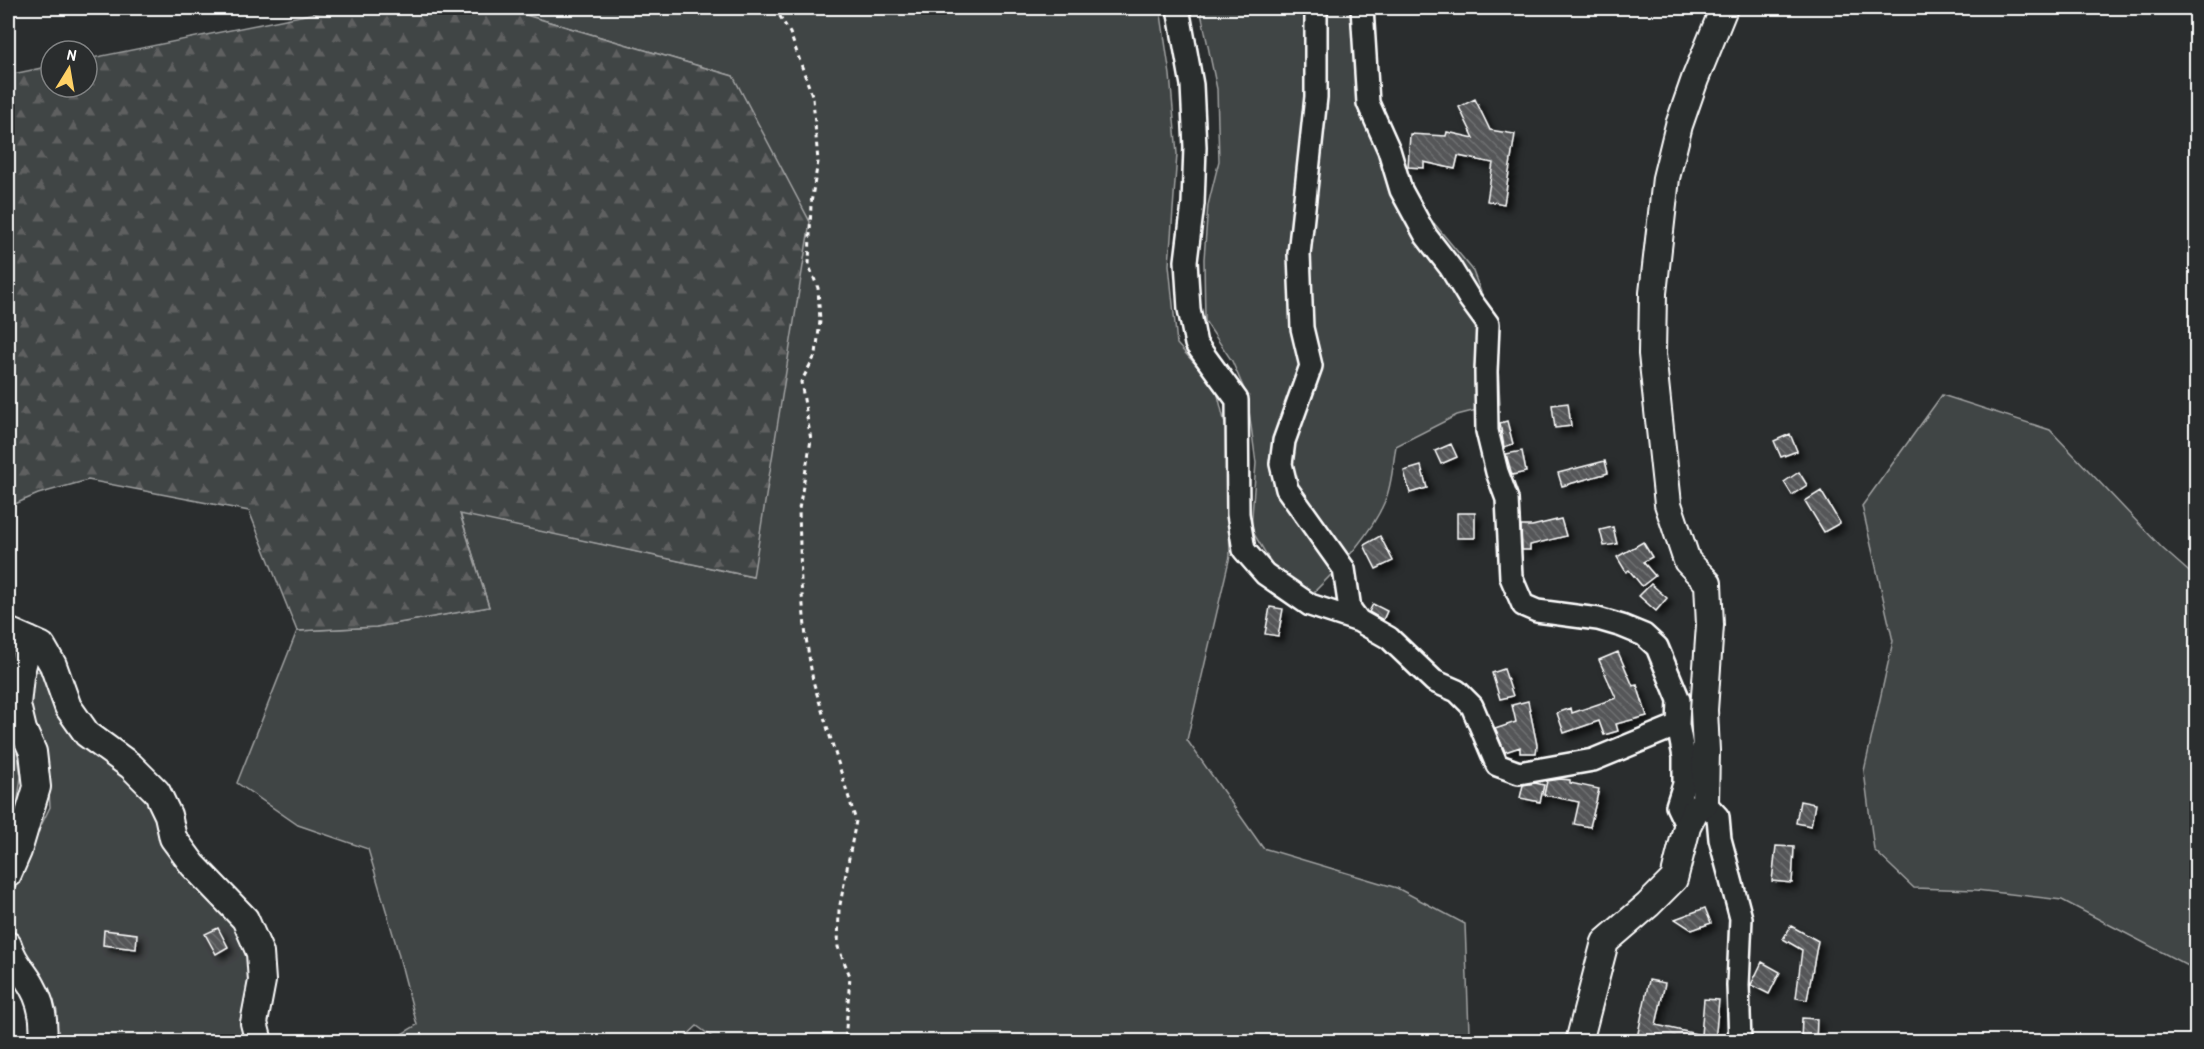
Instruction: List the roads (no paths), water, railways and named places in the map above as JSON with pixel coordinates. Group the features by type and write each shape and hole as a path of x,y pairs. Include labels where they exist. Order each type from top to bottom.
{"street":[{"path":"1178,8 1192,85 1195,147 1193,204 1186,261 1189,309 1196,344 1237,400 1238,514 1244,550 1265,574 1310,605 1359,621 1389,638 1434,681 1457,691 1472,706 1497,765 1519,773 1593,760 1678,725"},
{"path":"1316,8 1316,97 1299,254 1302,328 1311,366 1284,441 1281,464 1287,489 1344,569 1350,609 1359,621"},
{"path":"1362,8 1368,103 1389,150 1401,190 1426,236 1488,324 1487,431 1497,472 1507,499 1510,577 1523,605 1537,611 1598,619 1644,635 1657,647 1679,700 1678,725 1684,757 1684,784 1677,806 1687,827"},
{"path":"1724,8 1679,125 1666,178 1653,293 1652,354 1668,504 1687,561 1708,583 1710,625 1704,710 1705,803 1718,817 1720,839 1741,918 1738,985 1740,1041"},
{"path":"8,874 21,842 37,787 33,752 23,730 17,705 20,676 18,636 42,646 68,707 87,734 131,766 157,792 168,815 173,838 194,865 244,919 260,952 262,981 254,1023 259,1041"},
{"path":"1579,1041 1605,942 1674,879 1687,827 1696,809 1705,803"},
{"path":"8,945 13,961 32,985 41,1005 43,1041"}]}
